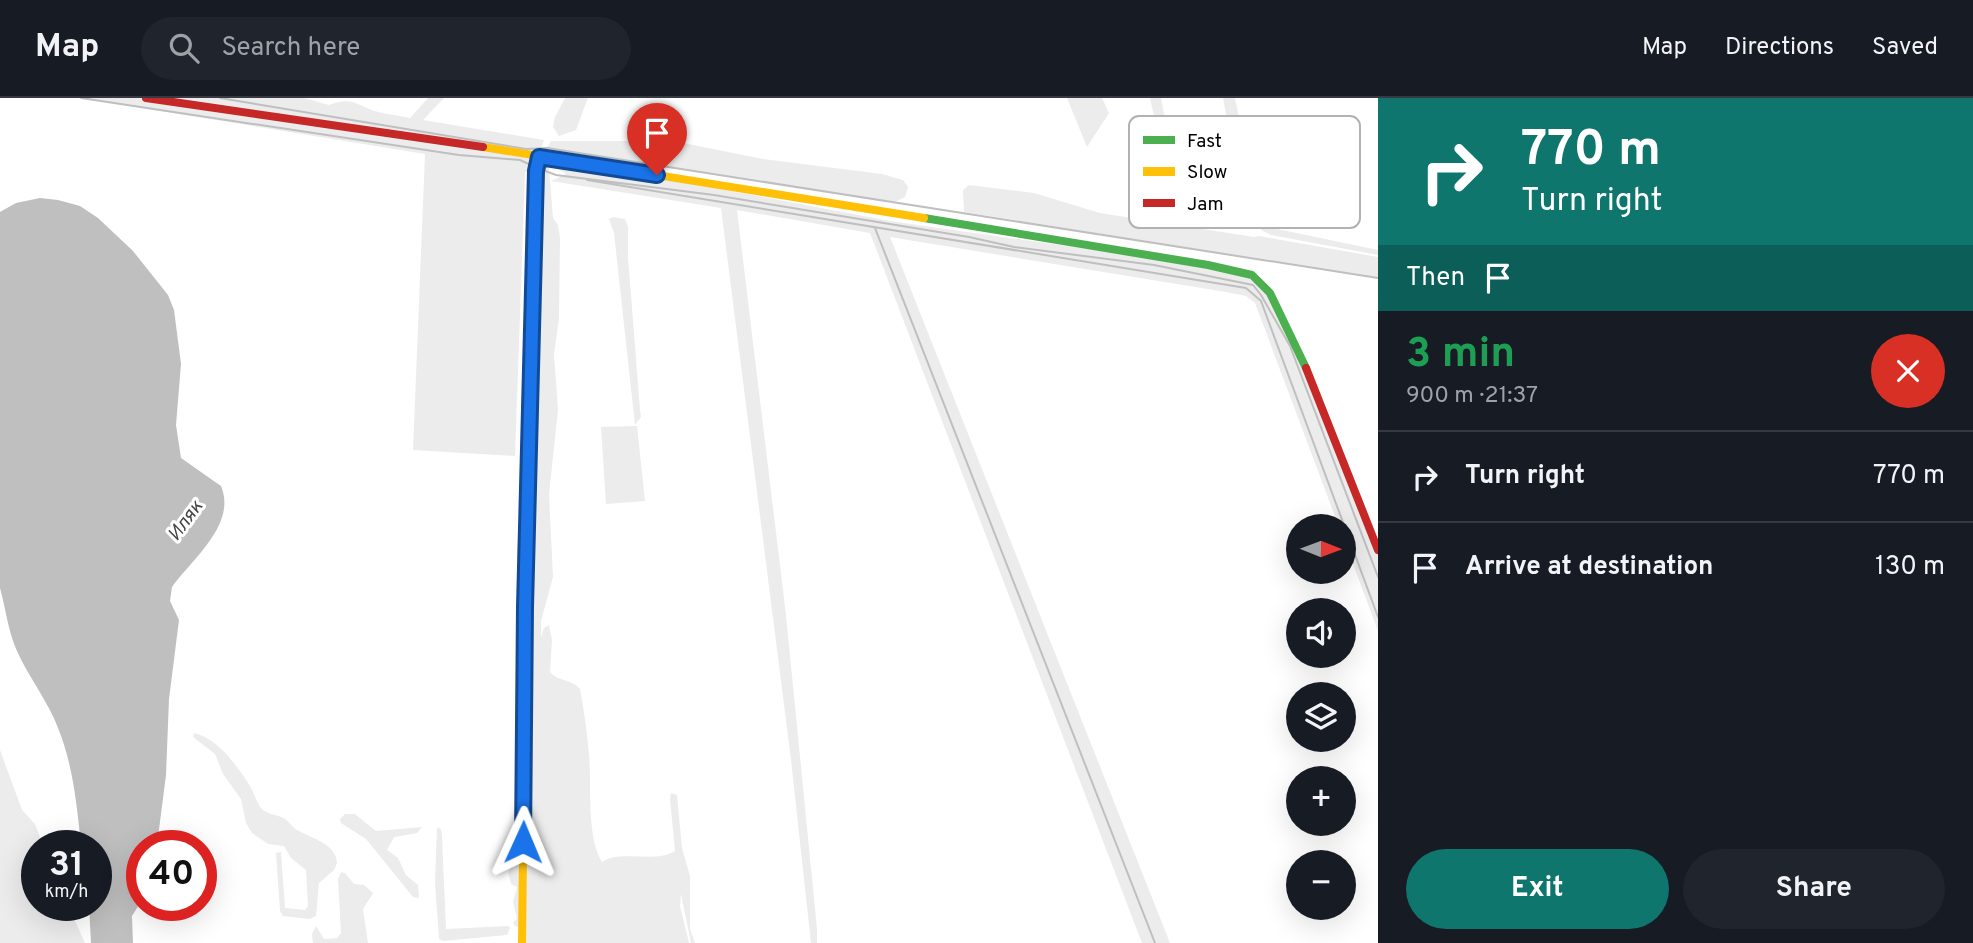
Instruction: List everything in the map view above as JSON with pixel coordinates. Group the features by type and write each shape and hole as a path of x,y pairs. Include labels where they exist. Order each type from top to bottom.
{"street":[{"path":"146,98 537,164 1182,260 1252,275 1270,293 1319,396 1378,550"},
{"path":"522,943 525,607 537,164"}],"shaded area":[{"path":"80,98 304,98 329,105 351,102 379,112 410,118 428,98 444,98 423,120 544,140 538,159 549,168 553,218 558,225 560,237 559,318 554,354 558,410 549,494 553,577 541,621 541,638 544,628 549,625 552,640 550,672 580,689 589,754 592,825 602,862 618,857 667,855 675,851 670,799 671,793 677,795 682,848 690,876 690,929 695,943 691,943 681,894 680,906 689,943 522,943 521,928 513,923 517,918 513,902 517,887 511,884 508,873 518,847 517,824 521,821 521,813 517,812 517,554 524,430 528,172 525,172 515,456 413,450 425,154"},
{"path":"565,98 588,98 576,130 559,136 553,127"},
{"path":"1067,98 1102,98 1109,113 1087,147"},
{"path":"1150,98 1161,98 1164,116 1154,116"},
{"path":"1223,98 1235,98 1239,116 1226,116"},
{"path":"551,141 673,141 763,159 882,174 903,180 908,187 905,197 895,202 597,156 588,164 890,221 1236,270 1262,283 1319,396 1378,550 1378,631 1356,572 1356,514 1334,514 1255,303 1246,296 1226,292 890,237 1170,943 1142,943 870,233 737,210 786,615 817,929 817,943 811,943 791,760 721,208 551,181 566,174 556,168 547,148"},
{"path":"969,185 1034,193 1100,213 1129,218 1129,228 1196,228 1378,257 1378,278 964,212 963,190"},
{"path":"609,219 625,219 628,227 641,417 635,425 614,233"},
{"path":"1273,228 1378,250 1378,255 1271,235 1261,230"},
{"path":"637,426 645,501 606,504 601,427"},
{"path":"194,733 211,741 227,755 246,780 263,810 285,819 299,831 332,850 337,863 334,870 319,883 316,916 310,919 283,916 280,911 276,853 281,852 285,908 305,910 308,906 306,870 291,858 284,846 268,844 252,833 246,823 241,799 223,774 215,754 193,737"},
{"path":"0,750 22,810 37,830 21,830 21,921 75,921 85,943 0,943"},
{"path":"345,814 355,814 376,831 422,827 417,833 394,837 387,850 398,858 406,875 418,885 419,898 413,897 366,839 341,823 340,819"},
{"path":"437,827 441,829 442,836 446,929 508,926 510,928 507,935 443,941 439,939 435,883"},
{"path":"341,872 354,884 364,885 373,893 363,909 368,943 313,943 312,934 316,926 324,939 337,938 341,933 338,879"}],"water":[{"name":"Иляк","path":"40,198 80,206 98,218 133,251 168,295 174,310 181,364 176,425 181,458 221,486 224,500 218,527 172,587 170,601 179,620 169,699 166,775 159,830 126,830 126,921 132,921 133,943 91,943 90,921 112,921 112,830 79,830 74,786 63,742 49,708 17,651 0,588 0,212 16,203"}],"waterway":[{"path":"81,98 459,155 520,160 535,167"},
{"path":"220,98 526,149 547,148 1378,278"},
{"path":"540,169 556,175 714,195 969,237 1014,247 1154,265 1253,285 1290,346 1378,577"},
{"path":"587,180 1246,288 1261,301 1378,617"},
{"path":"875,228 1155,943"}],"traffic: fast":[{"path":"526,581 535,176 539,157"},
{"path":"924,218 1208,265 1252,275 1270,293 1306,368"}],"traffic: slow":[{"path":"483,147 924,218"},
{"path":"522,943 526,581"}],"traffic: jam":[{"path":"146,98 483,147"},
{"path":"1306,368 1378,550"}],"route":[{"path":"523,842 525,607 536,171 539,157 657,175"}]}
